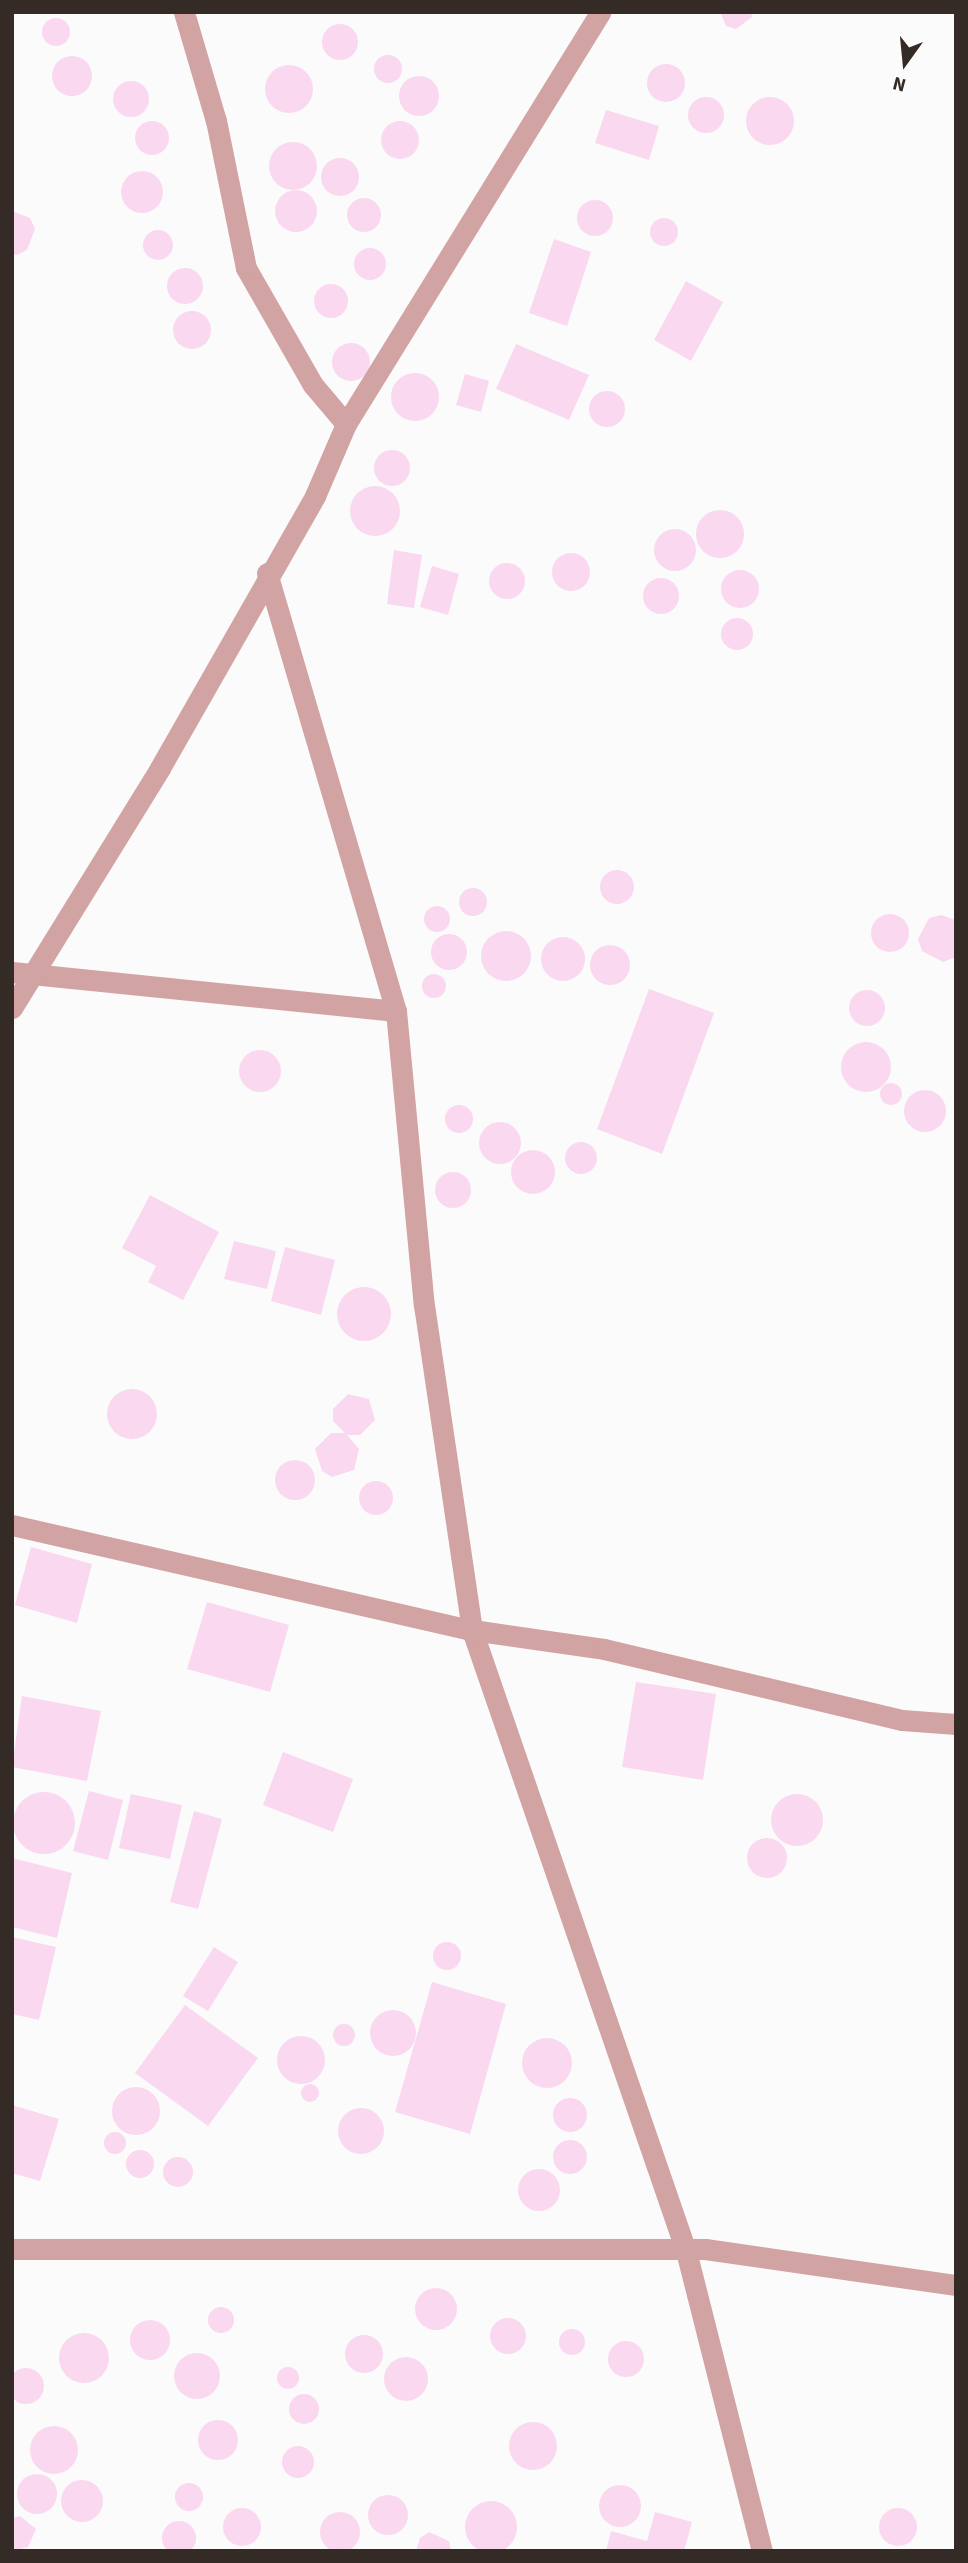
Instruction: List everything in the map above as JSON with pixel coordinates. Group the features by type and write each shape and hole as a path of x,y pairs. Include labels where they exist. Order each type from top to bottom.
{"street":[{"path":"184,12 216,121 246,268 313,385 346,424"},
{"path":"12,1008 21,972 160,768 267,573 315,496 346,424 600,12"},
{"path":"267,573 396,1011 424,1305 472,1630 686,2251 762,2551"},
{"path":"21,972 396,1011"},
{"path":"12,1525 472,1630 604,1648 902,1720 956,1724"},
{"path":"12,2249 705,2249 956,2285"}],"building":[{"path":"720,12 751,12 752,17 736,29 726,26"},
{"path":"56,18 66,22 70,32 66,42 56,46 46,42 42,32 46,22"},
{"path":"340,24 353,29 358,42 353,55 340,60 327,55 322,42 327,29"},
{"path":"388,55 398,59 402,69 398,79 388,83 378,79 374,69 378,59"},
{"path":"72,56 80,57 86,62 91,68 91,84 86,90 80,95 72,96 64,95 58,90 53,84 52,76 53,68 58,62 64,57"},
{"path":"666,64 679,70 685,83 679,96 666,102 653,96 647,83 653,70"},
{"path":"289,65 306,72 313,89 306,106 289,113 272,106 265,89 272,72"},
{"path":"419,76 427,77 433,82 438,88 438,104 433,110 427,115 419,116 411,115 405,110 400,104 399,96 400,88 405,82 411,77"},
{"path":"131,81 143,87 149,99 143,111 131,117 119,111 113,99 119,87"},
{"path":"706,97 719,102 724,115 719,128 706,133 693,128 688,115 693,102"},
{"path":"770,97 787,104 794,121 787,138 770,145 753,138 746,121 753,104"},
{"path":"606,110 659,126 649,160 595,143"},
{"path":"152,121 164,126 169,138 164,150 152,155 140,150 135,138 140,126"},
{"path":"400,121 413,127 419,140 413,153 400,159 387,153 381,140 387,127"},
{"path":"293,142 310,149 317,166 310,183 293,190 276,183 269,166 276,149"},
{"path":"340,158 353,164 359,177 353,190 340,196 327,190 321,177 327,164"},
{"path":"142,171 157,177 163,192 157,207 142,213 127,207 121,192 127,177"},
{"path":"296,190 311,196 317,211 311,226 296,232 281,226 275,211 281,196"},
{"path":"364,198 376,203 381,215 376,227 364,232 352,227 347,215 352,203"},
{"path":"595,200 608,205 613,218 608,231 595,236 582,231 577,218 582,205"},
{"path":"12,211 30,218 35,229 27,250 17,255 12,254"},
{"path":"664,218 674,222 678,232 674,242 664,246 654,242 650,232 654,222"},
{"path":"158,230 169,234 173,245 169,256 158,260 147,256 143,245 147,234"},
{"path":"554,239 591,252 567,326 529,313"},
{"path":"370,248 381,253 386,264 381,275 370,280 359,275 354,264 359,253"},
{"path":"185,268 197,274 203,286 197,298 185,304 173,298 167,286 173,274"},
{"path":"686,281 723,302 691,361 654,340"},
{"path":"331,284 343,289 348,301 343,313 331,318 319,313 314,301 319,289"},
{"path":"192,311 206,316 211,330 206,344 192,349 178,344 173,330 178,316"},
{"path":"351,343 365,348 370,362 365,376 351,381 337,376 332,362 337,348"},
{"path":"516,344 589,375 569,420 496,389"},
{"path":"415,373 424,374 432,380 438,388 438,406 432,414 424,420 415,421 406,420 398,414 392,406 391,397 392,388 398,380 406,374"},
{"path":"465,374 489,381 481,412 456,405"},
{"path":"607,391 620,396 625,409 620,422 607,427 594,422 589,409 594,396"},
{"path":"392,450 405,455 410,468 405,481 392,486 379,481 374,468 379,455"},
{"path":"375,486 393,493 400,511 393,529 375,536 357,529 350,511 357,493"},
{"path":"720,510 737,517 744,534 737,551 720,558 703,551 696,534 703,517"},
{"path":"675,529 690,535 696,550 690,565 675,571 660,565 654,550 660,535"},
{"path":"394,550 422,555 414,608 387,604"},
{"path":"571,553 584,559 590,572 584,585 571,591 558,585 552,572 558,559"},
{"path":"507,563 519,569 525,581 519,593 507,599 495,593 489,581 495,569"},
{"path":"432,566 459,574 448,615 420,607"},
{"path":"740,570 753,576 759,589 753,602 740,608 727,602 721,589 727,576"},
{"path":"661,578 674,583 679,596 674,609 661,614 648,609 643,596 648,583"},
{"path":"737,618 748,623 753,634 748,645 737,650 726,645 721,634 726,623"},
{"path":"617,870 629,875 634,887 629,899 617,904 605,899 600,887 605,875"},
{"path":"473,888 483,892 487,902 483,912 473,916 463,912 459,902 463,892"},
{"path":"437,906 446,910 450,919 446,928 437,932 428,928 424,919 428,910"},
{"path":"890,914 904,919 909,933 904,947 890,952 876,947 871,933 876,919"},
{"path":"941,915 956,920 956,957 943,962 922,951 918,939 929,918"},
{"path":"506,931 524,938 531,956 524,974 506,981 488,974 481,956 488,938"},
{"path":"449,934 462,939 467,952 462,965 449,970 436,965 431,952 436,939"},
{"path":"563,937 578,944 585,959 578,974 563,981 548,974 541,959 548,944"},
{"path":"610,945 624,951 630,965 624,979 610,985 596,979 590,965 596,951"},
{"path":"434,974 445,981 446,986 439,997 434,998 423,991 422,986 429,975"},
{"path":"649,989 714,1013 662,1154 597,1129"},
{"path":"867,990 880,995 885,1008 880,1021 867,1026 854,1021 849,1008 854,995"},
{"path":"866,1042 884,1049 891,1067 884,1085 866,1092 848,1085 841,1067 848,1049"},
{"path":"260,1050 275,1056 281,1071 275,1086 260,1092 245,1086 239,1071 245,1056"},
{"path":"891,1083 899,1086 902,1094 899,1102 891,1105 883,1102 880,1094 883,1086"},
{"path":"925,1090 940,1096 946,1111 940,1126 925,1132 910,1126 904,1111 910,1096"},
{"path":"459,1105 469,1109 473,1119 469,1129 459,1133 449,1129 445,1119 449,1109"},
{"path":"500,1122 515,1128 521,1143 515,1158 500,1164 485,1158 479,1143 485,1128"},
{"path":"581,1142 593,1146 597,1158 593,1170 581,1174 569,1170 565,1158 569,1146"},
{"path":"533,1150 548,1157 555,1172 548,1187 533,1194 518,1187 511,1172 518,1157"},
{"path":"453,1172 466,1177 471,1190 466,1203 453,1208 440,1203 435,1190 440,1177"},
{"path":"150,1195 219,1232 183,1300 148,1282 156,1266 122,1248"},
{"path":"234,1241 276,1251 267,1289 224,1279"},
{"path":"285,1247 335,1260 321,1315 271,1301"},
{"path":"369,1287 379,1291 387,1299 391,1314 387,1329 379,1337 359,1341 349,1337 341,1329 337,1309 341,1299 349,1291"},
{"path":"132,1389 150,1396 157,1414 150,1432 132,1439 114,1432 107,1414 114,1396"},
{"path":"348,1394 369,1399 375,1420 360,1435 347,1435 359,1449 354,1470 332,1477 322,1471 315,1449 331,1433 345,1433 333,1421 333,1409"},
{"path":"295,1460 303,1461 309,1466 314,1472 314,1488 309,1494 303,1499 295,1500 287,1499 281,1494 276,1488 275,1480 276,1472 281,1466 287,1461"},
{"path":"376,1481 388,1486 393,1498 388,1510 376,1515 364,1510 359,1498 364,1486"},
{"path":"31,1547 92,1564 77,1623 15,1605"},
{"path":"207,1602 289,1625 270,1692 187,1669"},
{"path":"636,1682 716,1694 703,1780 622,1767"},
{"path":"22,1696 101,1711 87,1781 12,1767"},
{"path":"283,1752 353,1779 333,1832 263,1805"},
{"path":"89,1791 123,1800 108,1860 73,1851"},
{"path":"44,1792 66,1801 75,1823 66,1845 44,1854 22,1845 13,1823 22,1801"},
{"path":"131,1794 182,1805 170,1859 119,1848"},
{"path":"797,1794 816,1801 823,1820 816,1839 797,1846 778,1839 771,1820 778,1801"},
{"path":"194,1811 222,1819 198,1909 170,1902"},
{"path":"767,1838 781,1844 787,1858 781,1872 767,1878 753,1872 747,1858 753,1844"},
{"path":"12,1858 72,1873 57,1938 12,1927"},
{"path":"12,1937 56,1947 39,2020 12,2014"},
{"path":"447,1942 457,1946 461,1956 457,1966 447,1970 437,1966 433,1956 437,1946"},
{"path":"214,1947 238,1962 208,2011 183,1996"},
{"path":"432,1982 506,2004 470,2134 395,2112"},
{"path":"185,2005 258,2058 208,2126 135,2073"},
{"path":"393,2010 409,2017 416,2033 409,2049 393,2056 377,2049 370,2033 377,2017"},
{"path":"344,2024 352,2027 355,2035 352,2043 344,2046 336,2043 333,2035 336,2027"},
{"path":"301,2036 318,2043 325,2060 318,2077 301,2084 284,2077 277,2060 284,2043"},
{"path":"537,2039 557,2039 571,2053 571,2073 557,2087 537,2087 523,2073 523,2053"},
{"path":"310,2084 316,2087 319,2093 316,2099 310,2102 304,2099 301,2093 304,2087"},
{"path":"136,2087 145,2088 153,2094 159,2102 159,2120 153,2128 145,2134 136,2135 127,2134 119,2128 113,2120 112,2111 113,2102 119,2094 127,2088"},
{"path":"570,2098 582,2103 587,2115 582,2127 570,2132 558,2127 553,2115 558,2103"},
{"path":"12,2105 59,2119 40,2181 12,2173"},
{"path":"361,2108 377,2115 384,2131 377,2147 361,2154 345,2147 338,2131 345,2115"},
{"path":"115,2132 123,2135 126,2143 123,2151 115,2154 107,2151 104,2143 107,2135"},
{"path":"570,2140 582,2145 587,2157 582,2169 570,2174 558,2169 553,2157 558,2145"},
{"path":"140,2150 150,2154 154,2164 150,2174 140,2178 130,2174 126,2164 130,2154"},
{"path":"178,2157 184,2158 192,2166 192,2178 184,2186 178,2187 172,2186 164,2178 163,2172 164,2166 172,2158"},
{"path":"539,2169 554,2175 560,2190 554,2205 539,2211 524,2205 518,2190 524,2175"},
{"path":"436,2288 451,2294 457,2309 451,2324 436,2330 421,2324 415,2309 421,2294"},
{"path":"221,2307 230,2311 234,2320 230,2329 221,2333 212,2329 208,2320 212,2311"},
{"path":"508,2318 521,2323 526,2336 521,2349 508,2354 495,2349 490,2336 495,2323"},
{"path":"150,2320 158,2321 164,2326 169,2332 169,2348 164,2354 158,2359 150,2360 142,2359 136,2354 131,2348 130,2340 131,2332 136,2326 142,2321"},
{"path":"572,2329 581,2333 585,2342 581,2351 572,2355 563,2351 559,2342 563,2333"},
{"path":"84,2333 101,2341 109,2358 101,2375 84,2383 67,2375 59,2358 67,2341"},
{"path":"364,2335 378,2340 383,2354 378,2368 364,2373 350,2368 345,2354 350,2340"},
{"path":"626,2341 638,2347 644,2359 638,2371 626,2377 614,2371 608,2359 614,2347"},
{"path":"197,2353 213,2360 220,2376 213,2392 197,2399 181,2392 174,2376 181,2360"},
{"path":"406,2357 415,2358 422,2363 427,2370 427,2388 422,2395 415,2400 406,2401 397,2400 390,2395 385,2388 384,2379 385,2370 390,2363 397,2358"},
{"path":"288,2367 296,2370 299,2378 296,2386 288,2389 280,2386 277,2378 280,2370"},
{"path":"26,2368 38,2374 44,2386 38,2398 26,2404 14,2398 8,2386 14,2374"},
{"path":"304,2394 315,2398 319,2409 315,2420 304,2424 293,2420 289,2409 293,2398"},
{"path":"218,2420 226,2421 232,2426 237,2432 237,2448 232,2454 226,2459 218,2460 210,2459 204,2454 199,2448 198,2440 199,2432 204,2426 210,2421"},
{"path":"533,2422 550,2429 557,2446 550,2463 533,2470 516,2463 509,2446 516,2429"},
{"path":"54,2426 71,2433 78,2450 71,2467 54,2474 37,2467 30,2450 37,2433"},
{"path":"298,2446 309,2451 314,2462 309,2473 298,2478 287,2473 282,2462 287,2451"},
{"path":"37,2474 45,2475 51,2480 56,2486 56,2502 51,2508 45,2513 37,2514 29,2513 23,2508 18,2502 17,2494 18,2486 23,2480 29,2475"},
{"path":"82,2480 97,2486 103,2501 97,2516 82,2522 67,2516 61,2501 67,2486"},
{"path":"189,2483 199,2487 203,2497 199,2507 189,2511 179,2507 175,2497 179,2487"},
{"path":"620,2485 635,2491 641,2506 635,2521 620,2527 605,2521 599,2506 605,2491"},
{"path":"388,2495 402,2501 408,2515 402,2529 388,2535 374,2529 368,2515 374,2501"},
{"path":"491,2501 501,2503 509,2509 515,2517 515,2537 509,2545 501,2551 491,2553 481,2551 473,2545 467,2537 465,2527 467,2517 473,2509 481,2503"},
{"path":"242,2508 256,2513 261,2527 256,2541 242,2546 228,2541 223,2527 228,2513"},
{"path":"898,2508 911,2514 917,2527 911,2540 898,2546 885,2540 879,2527 885,2514"},
{"path":"340,2512 354,2518 360,2532 354,2546 340,2552 326,2546 320,2532 326,2518"},
{"path":"655,2512 692,2522 684,2551 606,2551 611,2531 647,2541"},
{"path":"20,2516 36,2529 28,2547 16,2550 12,2548 12,2518"},
{"path":"179,2521 191,2526 196,2538 191,2550 179,2555 167,2550 162,2538 167,2526"},
{"path":"429,2532 449,2541 451,2551 416,2551 420,2538"}]}
